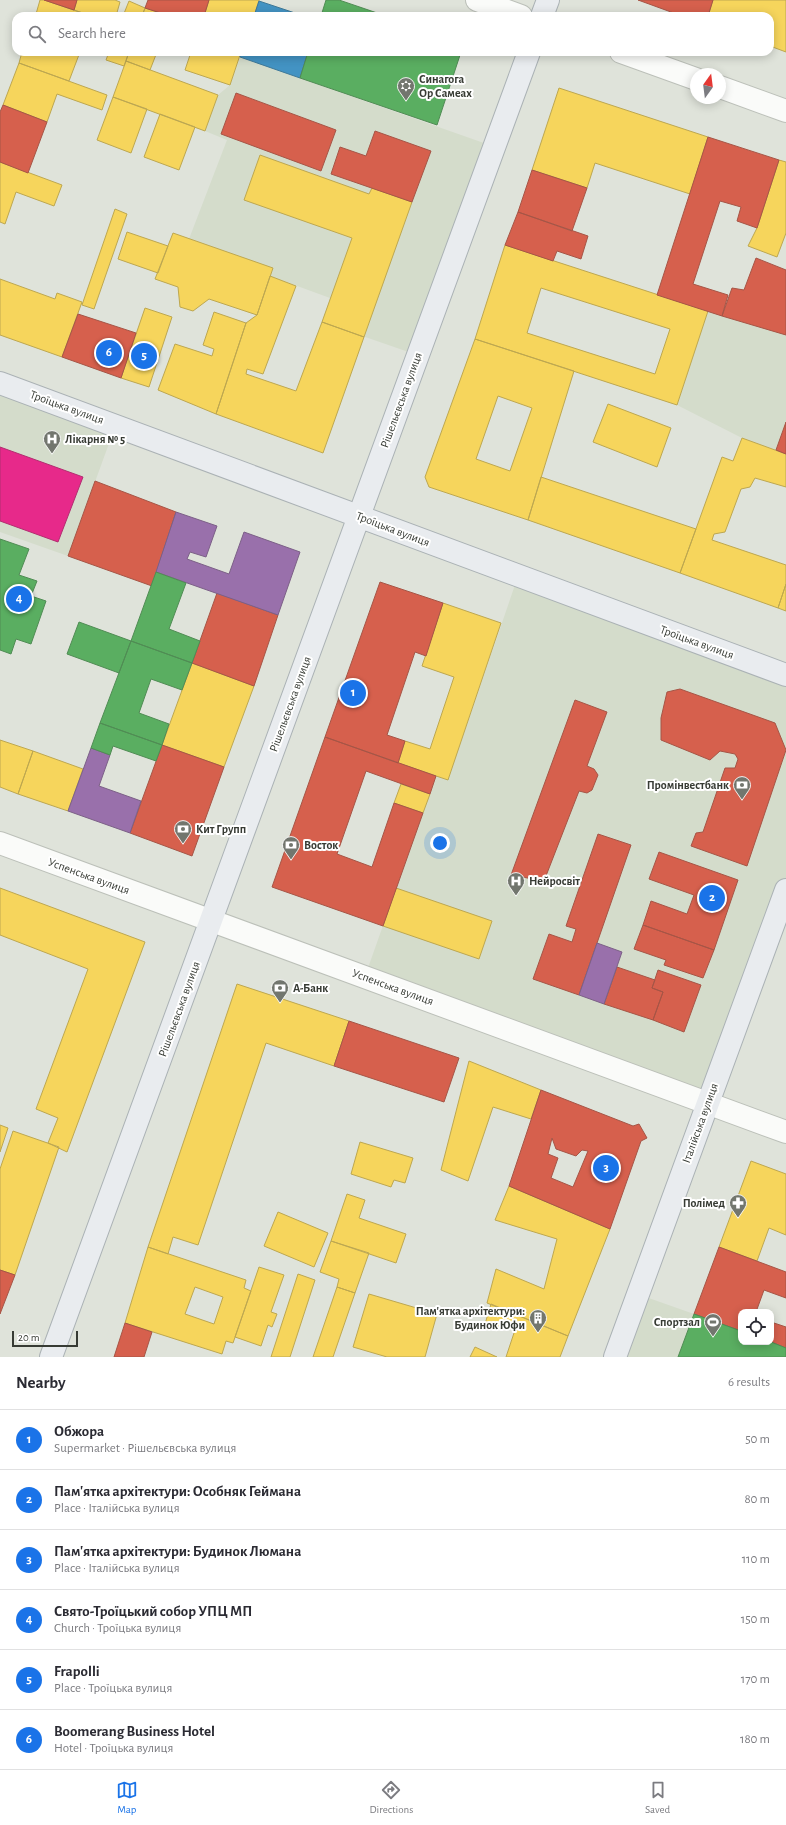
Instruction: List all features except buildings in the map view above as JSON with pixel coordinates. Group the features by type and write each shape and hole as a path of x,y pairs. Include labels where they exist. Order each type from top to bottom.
{"main road":[{"path":"544,12 548,0"},
{"name":"Рішельєвська вулиця","path":"51,1357 528,56"},
{"name":"Троїцька вулиця","path":"0,383 786,675"},
{"name":"Італійська вулиця","path":"615,1357 786,890"}],"street":[{"path":"477,0 510,12"},
{"path":"633,56 690,77"},
{"path":"726,89 786,111"},
{"name":"Успенська вулиця","path":"0,843 786,1132"}],"shaded area":[{"path":"240,57 498,148 423,357 322,322 330,298 270,276 272,268 189,239 227,140 205,131 218,95 230,85"},
{"path":"708,311 786,335 786,454 742,438 677,405"},
{"name":"Лікарня № 5","path":"0,385 115,427 68,556 0,532"},
{"path":"517,579 786,677 786,883 704,1105 363,982 436,776 448,780"},
{"path":"643,1296 694,1314 738,1340 738,1345 750,1345 786,1357 620,1357"}],"place":[{"name":"Синагога Ор Самеах","path":"406,101"},
{"name":"Boomerang Business Hotel","path":"109,353"},
{"name":"Frapolli","path":"144,356"},
{"name":"Лікарня № 5","path":"52,454"},
{"name":"Свято-Троїцький собор УПЦ МП","path":"19,599"},
{"name":"Обжора","path":"353,693"},
{"name":"Промінвестбанк","path":"742,800"},
{"name":"Кит Групп","path":"183,844"},
{"name":"Восток","path":"291,860"},
{"name":"Нейросвіт","path":"516,896"},
{"name":"Пам'ятка архітектури: Особняк Геймана","path":"712,898"},
{"name":"А-Банк","path":"280,1003"},
{"name":"Пам'ятка архітектури: Будинок Люмана","path":"606,1168"},
{"name":"Полімед","path":"738,1218"},
{"name":"Пам'ятка архітектури: Будинок Юфи","path":"538,1333"},
{"name":"Спортзал","path":"713,1337"}]}
